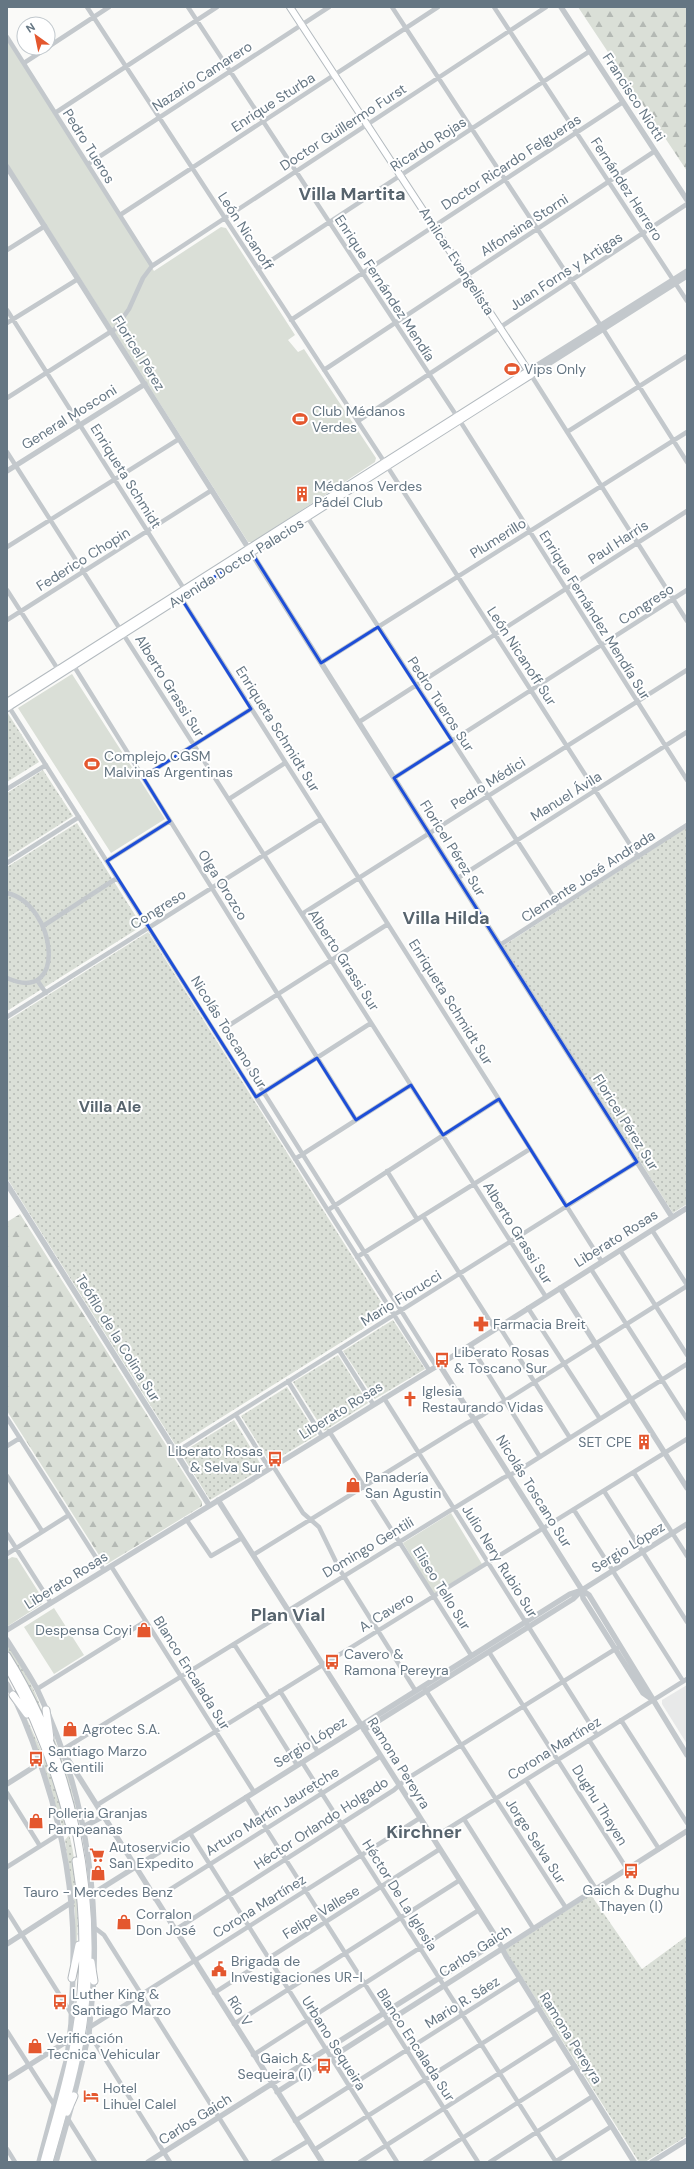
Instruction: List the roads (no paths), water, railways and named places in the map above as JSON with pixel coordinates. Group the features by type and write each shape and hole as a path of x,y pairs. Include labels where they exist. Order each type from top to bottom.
{"highway":[{"path":"7,1656 21,1680 45,1734 70,1805"},
{"path":"7,1666 31,1714 53,1768 73,1830 83,1871 87,1917 87,1978 83,2026 69,2092 50,2162"},
{"path":"13,1695 25,1710 43,1753 53,1768"},
{"path":"44,2162 66,2083 79,2014 82,1942 80,1891 70,1805 63,1771 50,1738 46,1710"},
{"path":"72,1978 79,1944 80,1891"},
{"path":"87,1917 90,1931 91,1964 94,1981"},
{"path":"50,2162 74,2096"}],"main road":[{"name":"Amilcar Evangelista","path":"290,7 530,373"},
{"name":"Avenida Doctor Palacios","path":"8,705 530,373"}],"street":[{"name":"León Nicanoff","path":"87,7 386,464"},
{"path":"56,42 109,7"},
{"name":"Enrique Fernández Mendía","path":"188,7 458,419"},
{"path":"55,114 217,7"},
{"name":"Nazario Camarero","path":"88,164 329,7"},
{"path":"392,7 602,327 687,462"},
{"name":"Enrique Sturba","path":"120,215 438,7"},
{"name":"Fernández Herrero","path":"494,7 687,301"},
{"name":"Doctor Guillermo Furst","path":"152,266 546,7"},
{"name":"Francisco Niotti","path":"561,7 687,200"},
{"name":"Pedro Tueros","path":"7,37 152,266"},
{"name":"Ricardo Rojas","path":"258,269 590,51"},
{"path":"24,63 35,56"},
{"name":"Doctor Ricardo Felgueras","path":"291,320 623,102"},
{"name":"Alfonsina Storni","path":"324,370 656,151"},
{"name":"Floricel Pérez","path":"7,167 9,174 45,226 250,550"},
{"name":"Juan Forns y Artigas","path":"358,421 687,204"},
{"path":"7,250 45,226"},
{"path":"7,398 111,332 126,314 142,278 152,266"},
{"name":"Avenida Doctor Palacios","path":"530,373 675,281 687,271"},
{"name":"Avenida Doctor Palacios","path":"675,281 687,276"},
{"path":"7,324 78,279"},
{"name":"Enriqueta Schmidt","path":"7,310 186,591"},
{"path":"567,432 687,356"},
{"path":"530,373 687,621"},
{"name":"General Mosconi","path":"7,471 145,384"},
{"name":"Enrique Fernández Mendía Sur","path":"458,419 687,780"},
{"name":"Plumerillo","path":"321,663 687,432"},
{"path":"7,548 179,439"},
{"name":"Alberto Grassi Sur","path":"7,452 546,1297"},
{"name":"León Nicanoff Sur","path":"386,464 638,857"},
{"name":"Federico Chopin","path":"7,620 212,490"},
{"name":"Paul Harris","path":"359,722 687,511"},
{"name":"Pedro Tueros Sur","path":"306,515 560,907"},
{"name":"Floricel Pérez Sur","path":"250,550 672,1217"},
{"path":"7,590 59,672"},
{"name":"Congreso","path":"394,778 687,590"},
{"name":"Enriqueta Schmidt Sur","path":"179,596 602,1262"},
{"name":"Olga Orozco","path":"72,664 356,1120"},
{"name":"Pedro Médici","path":"302,914 687,670"},
{"name":"Nicolás Toscano Sur","path":"8,705 429,1370"},
{"path":"143,777 251,709"},
{"name":"Manuel Ávila","path":"458,878 687,732"},
{"path":"229,799 285,763"},
{"path":"7,789 46,764"},
{"path":"7,863 79,817"},
{"name":"Congreso","path":"7,1017 321,819"},
{"path":"107,861 170,821"},
{"name":"Clemente José Andrada","path":"500,945 687,825"},
{"path":"43,926 117,878"},
{"path":"7,893 24,902 43,926 49,944 50,958 46,970 37,980 25,983 7,978"},
{"path":"278,994 388,924"},
{"path":"37,980 46,993"},
{"name":"Nicolás Toscano Sur","path":"278,994 228,1026 225,1030 334,1206 401,1310 474,1420 582,1590 589,1595 687,1755"},
{"path":"256,1097 371,1023"},
{"path":"295,1159 411,1085"},
{"path":"328,1210 498,1099"},
{"path":"357,1256 530,1149"},
{"name":"Mario Fiorucci","path":"176,1452 637,1162"},
{"path":"387,1171 417,1219"},
{"name":"Teófilo de la Colina Sur","path":"7,1184 209,1505"},
{"name":"Liberato Rosas","path":"7,1630 438,1365 672,1217 686,1211"},
{"path":"423,1216 459,1274 535,1382 570,1438"},
{"path":"253,1555 505,1401 687,1286 652,1230"},
{"path":"620,1250 687,1355"},
{"path":"591,1269 687,1420"},
{"path":"560,1288 687,1488"},
{"path":"528,1308 600,1419"},
{"path":"470,1345 540,1457"},
{"path":"339,1350 373,1404"},
{"name":"Domingo Gentili","path":"62,1750 343,1575 540,1457 687,1364"},
{"path":"288,1381 322,1436"},
{"name":"Julio Nery Rubio Sur","path":"384,1398 597,1735"},
{"path":"236,1415 303,1513 320,1528 343,1575 416,1690"},
{"path":"7,1418 104,1570"},
{"name":"Eliseo Tello Sur","path":"329,1431 471,1655"},
{"path":"7,1446 20,1438"},
{"name":"A. Cavero","path":"97,1805 687,1439"},
{"path":"634,1472 687,1556"},
{"path":"8,1479 42,1532"},
{"path":"604,1491 687,1622"},
{"name":"Ramona Pereyra","path":"218,1500 479,1910 634,2162"},
{"path":"574,1510 685,1680"},
{"path":"7,1554 69,1515"},
{"path":"186,1519 212,1556 242,1538"},
{"name":"Sergio López","path":"94,1893 471,1655 570,1594 582,1590 687,1524"},
{"path":"7,1534 51,1603"},
{"name":"Blanco Encalada Sur","path":"111,1566 254,1792"},
{"name":"Nicolás Toscano Sur","path":"582,1590 582,1598 643,1693 653,1700"},
{"name":"Sergio López","path":"364,1730 573,1599 582,1590"},
{"path":"37,1689 146,1621"},
{"path":"7,1640 37,1689 62,1750 71,1778 83,1827 94,1893 94,1981 90,2030 56,2162"},
{"path":"234,1644 268,1698"},
{"name":"Héctor Orlando Holgado","path":"175,1930 342,1824 461,1745 620,1645"},
{"name":"Dughu Thayen","path":"489,1652 627,1869"},
{"name":"Corona Martínez","path":"433,1838 685,1680"},
{"path":"7,1684 13,1695 40,1763 61,1833 72,1902 72,1978 69,2040 63,2077 38,2162"},
{"name":"Jorge Selva Sur","path":"423,1686 566,1908"},
{"path":"280,1691 318,1752"},
{"name":"Héctor De La Iglesia","path":"259,1704 322,1793 556,2162"},
{"path":"621,1720 687,1823"},
{"path":"589,1740 659,1849"},
{"name":"Río V","path":"62,1750 253,2055 322,2162"},
{"name":"Arturo Martín Jauretche","path":"156,1899 381,1756"},
{"path":"7,1784 40,1763"},
{"path":"526,1780 596,1889"},
{"path":"7,1793 40,1846"},
{"name":"Blanco Encalada Sur","path":"246,1797 324,1923 478,2162"},
{"path":"7,1867 61,1833 83,1827 104,1816"},
{"name":"Corona Martínez","path":"90,2030 141,1994 420,1818"},
{"path":"464,1819 533,1928"},
{"name":"Carlos Gaich","path":"277,2092 687,1831"},
{"name":"Urbano Sequeira","path":"190,1833 287,1990 397,2162"},
{"name":"Felipe Vallese","path":"214,1993 440,1849"},
{"path":"234,2024 460,1880"},
{"path":"7,1944 72,1902"},
{"path":"253,2055 479,1910"},
{"path":"7,1911 71,2013"},
{"path":"95,1928 104,1935 247,2162"},
{"name":"Carlos Gaich","path":"148,2162 219,2119 498,1941"},
{"name":"Mario R. Sáez","path":"295,2121 520,1978"},
{"path":"314,2150 538,2008"},
{"path":"90,2030 170,2162"},
{"path":"7,2031 55,2106"},
{"path":"360,2162 556,2037"},
{"path":"7,2079 69,2040"},
{"path":"425,2162 575,2066"},
{"path":"490,2162 593,2096"},
{"path":"68,2119 95,2162"},
{"path":"556,2162 612,2126"},
{"path":"652,2162 687,2140"},
{"path":"273,2162 308,2141"},
{"path":"7,2149 15,2162"}],"place":[{"name":"Vips Only","path":"512,369"},
{"name":"Club Médanos Verdes","path":"300,419"},
{"name":"Médanos Verdes Pádel Club","path":"302,494"},
{"name":"Complejo CGSM Malvinas Argentinas","path":"92,764"},
{"name":"Farmacia Breit","path":"481,1324"},
{"name":"Liberato Rosas & Toscano Sur","path":"442,1360"},
{"name":"Iglesia Restaurando Vidas","path":"410,1399"},
{"name":"SET CPE","path":"644,1442"},
{"name":"Liberato Rosas & Selva Sur","path":"275,1459"},
{"name":"Panadería San Agustin","path":"353,1485"},
{"name":"Despensa Coyi","path":"144,1630"},
{"name":"Cavero & Ramona Pereyra","path":"332,1662"},
{"name":"Agrotec S.A.","path":"70,1729"},
{"name":"Santiago Marzo & Gentili","path":"36,1759"},
{"name":"Polleria Granjas Pampeanas","path":"36,1821"},
{"name":"Autoservicio San Expedito","path":"97,1855"},
{"name":"Gaich & Dughu Thayen (I)","path":"631,1871"},
{"name":"Tauro - Mercedes Benz","path":"98,1873"},
{"name":"Corralon Don José","path":"124,1922"},
{"name":"Brigada de Investigaciones UR-I","path":"219,1969"},
{"name":"Luther King & Santiago Marzo","path":"60,2002"},
{"name":"Verificación Tecnica Vehicular","path":"35,2046"},
{"name":"Gaich & Sequeira (I)","path":"324,2066"},
{"name":"Hotel Lihuel Calel","path":"91,2096"}],"district":[{"name":"Villa Martita","path":"352,194"},
{"name":"Villa Hilda","path":"446,918"},
{"name":"Villa Ale","path":"110,1106"},
{"name":"Plan Vial","path":"288,1615"},
{"name":"Kirchner","path":"424,1832"}]}
